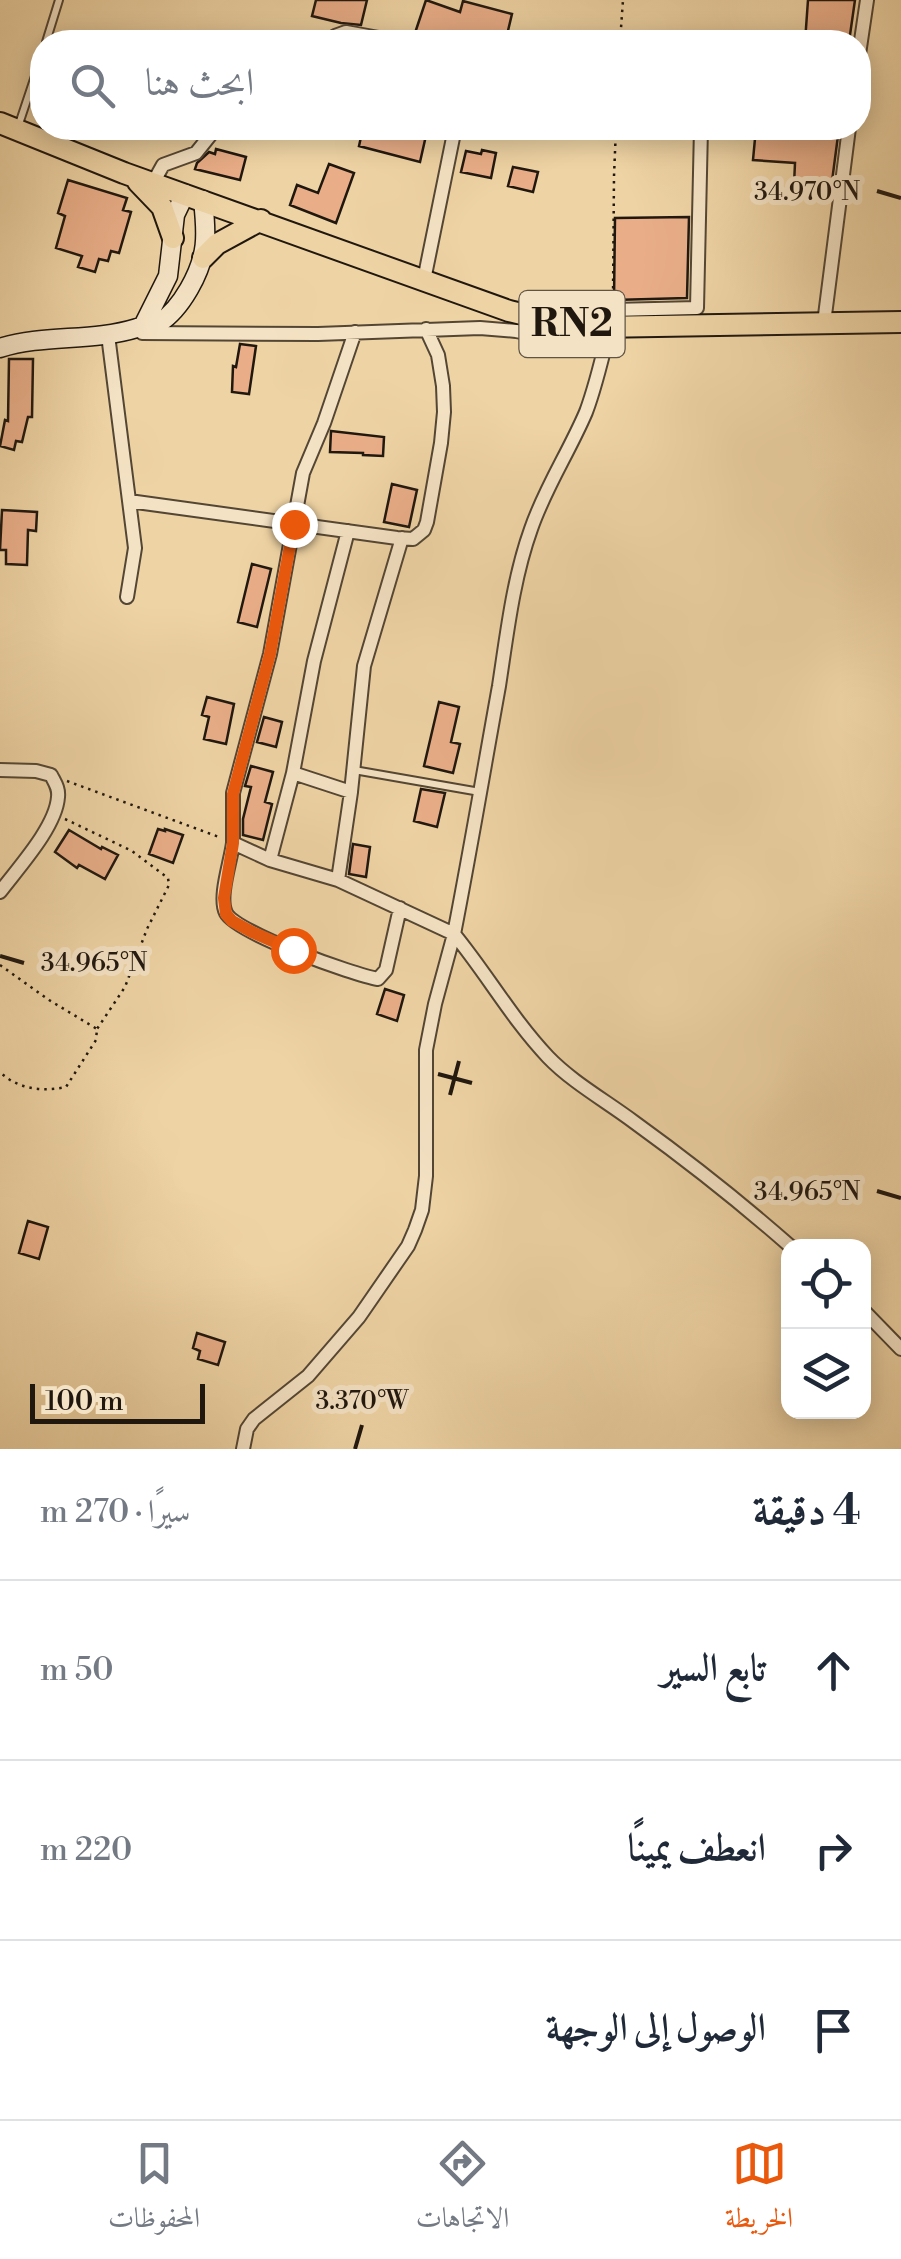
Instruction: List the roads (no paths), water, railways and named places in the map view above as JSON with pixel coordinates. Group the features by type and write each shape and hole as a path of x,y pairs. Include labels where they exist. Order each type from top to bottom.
{"main road":[{"name":"RN2","path":"42,140 153,183 542,319 610,325 900,320"},
{"path":"124,172 160,203 173,238"},
{"path":"0,348 114,334 157,324 173,311 203,258 207,230 194,197 176,215 166,283 142,326"},
{"path":"203,258 218,244 260,220"}],"street":[{"path":"863,30 867,0"},
{"path":"153,183 163,165 196,154 207,140"},
{"path":"424,280 453,140"},
{"path":"126,597 135,548 114,334 480,328 572,342 610,325 697,308 701,140"},
{"path":"824,324 847,140"},
{"path":"243,1449 254,1419 308,1376 359,1317 408,1246 422,1210 426,1176 426,1050 434,1004 454,934 513,601 530,530 585,414 610,325"},
{"path":"129,500 402,538 420,536 427,522 444,412 438,355 426,329"},
{"path":"355,332 303,473 270,654 236,782 233,843 224,888 226,914 252,932 293,950 378,979 386,970 400,908"},
{"path":"270,860 293,773 314,661 348,531"},
{"path":"338,880 364,666 402,538"},
{"path":"0,770 36,770 52,775 58,788 54,813 0,892"},
{"path":"293,773 351,792"},
{"path":"233,843 270,860 338,880 454,934 550,1060 694,1167 781,1239"},
{"path":"871,1318 901,1349"}],"lane":[{"path":"50,30 59,0"},
{"path":"9,127 30,81"},
{"path":"353,770 481,792"}]}
